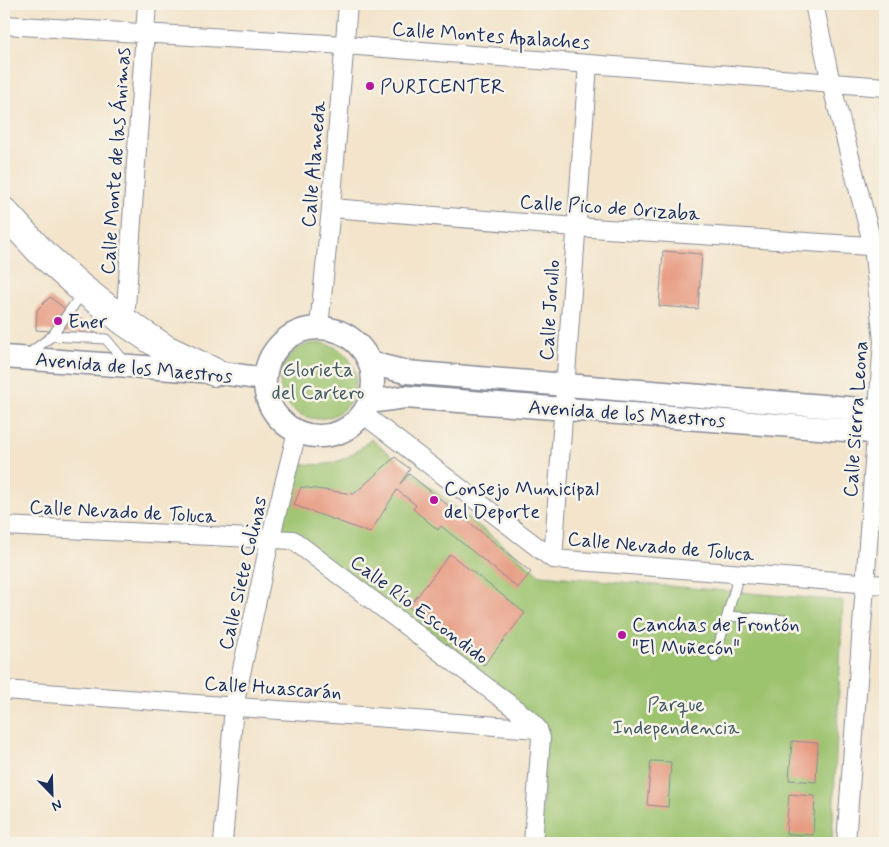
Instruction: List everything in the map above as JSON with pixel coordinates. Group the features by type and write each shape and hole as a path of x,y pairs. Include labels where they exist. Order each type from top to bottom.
{"main road":[{"path":"11,224 84,290 125,322 164,348 214,372"}],"street":[{"name":"Calle Monte de las Ánimas","path":"125,322 147,4"},
{"name":"Calle Alameda","path":"319,327 348,4"},
{"name":"Calle Sierra Leona","path":"814,4 831,83 879,247 883,341 881,422 865,583 846,843"},
{"name":"Calle Montes Apalaches","path":"4,25 345,45 885,87"},
{"name":"Calle Jorullo","path":"553,559 588,64"},
{"name":"Calle Pico de Orizaba","path":"331,208 576,227 879,247"},
{"path":"319,327 336,330 351,337 362,349 370,364 373,376 373,389 366,408 352,424 340,432 326,436 311,436 297,432 283,423 272,411 266,395 264,379 267,363 276,348 288,337 303,330 319,327"},
{"name":"Avenida de los Maestros","path":"13,358 214,372 264,379"},
{"name":"Avenida de los Maestros","path":"370,364 406,372 565,385 881,422"},
{"name":"Avenida de los Maestros","path":"366,408 404,397 563,409 881,422"},
{"name":"Calle Nevado de Toluca","path":"366,408 553,559 885,585"},
{"name":"Calle Siete Colinas","path":"223,843 234,706 270,540 297,432"},
{"name":"Calle Nevado de Toluca","path":"4,526 270,540"},
{"name":"Calle Río Escondido","path":"270,540 293,540 300,544 530,720 538,729"},
{"name":"Calle Huascarán","path":"4,690 538,729"},
{"path":"533,843 541,738 538,729"}],"lane":[{"path":"13,358 52,336 84,290"},
{"path":"52,336 106,339 128,366"},
{"path":"716,658 739,574"},
{"path":"728,616 786,620"}],"green space":[{"name":"Glorieta del Cartero","path":"326,343 339,349 350,360 356,373 354,396 339,413 326,419 310,419 297,413 282,396 280,373 286,360 303,345"},
{"name":"Parque Independencia","path":"371,439 540,575 843,601 832,843 541,843 546,724 293,534 277,538 297,463 319,465 337,462 354,453"}],"building":[{"path":"663,251 702,254 698,309 659,306"},
{"name":"Ener","path":"50,297 97,334 36,330 37,310"},
{"path":"395,457 410,469 400,484 409,474 531,572 518,588 441,526 438,530 413,509 416,505 397,490 370,533 294,505 301,487 354,494"},
{"path":"450,554 525,613 484,665 409,607"},
{"path":"792,741 818,743 816,782 789,780"},
{"path":"651,761 671,762 668,807 647,805"},
{"path":"789,794 815,796 813,835 786,834"}],"place":[{"name":"PURICENTER","path":"370,86"},
{"name":"Ener","path":"58,321"},
{"name":"Consejo Municipal del Deporte","path":"434,500"},
{"name":"Canchas de Frontón \"El Muñecón\"","path":"622,635"}]}
